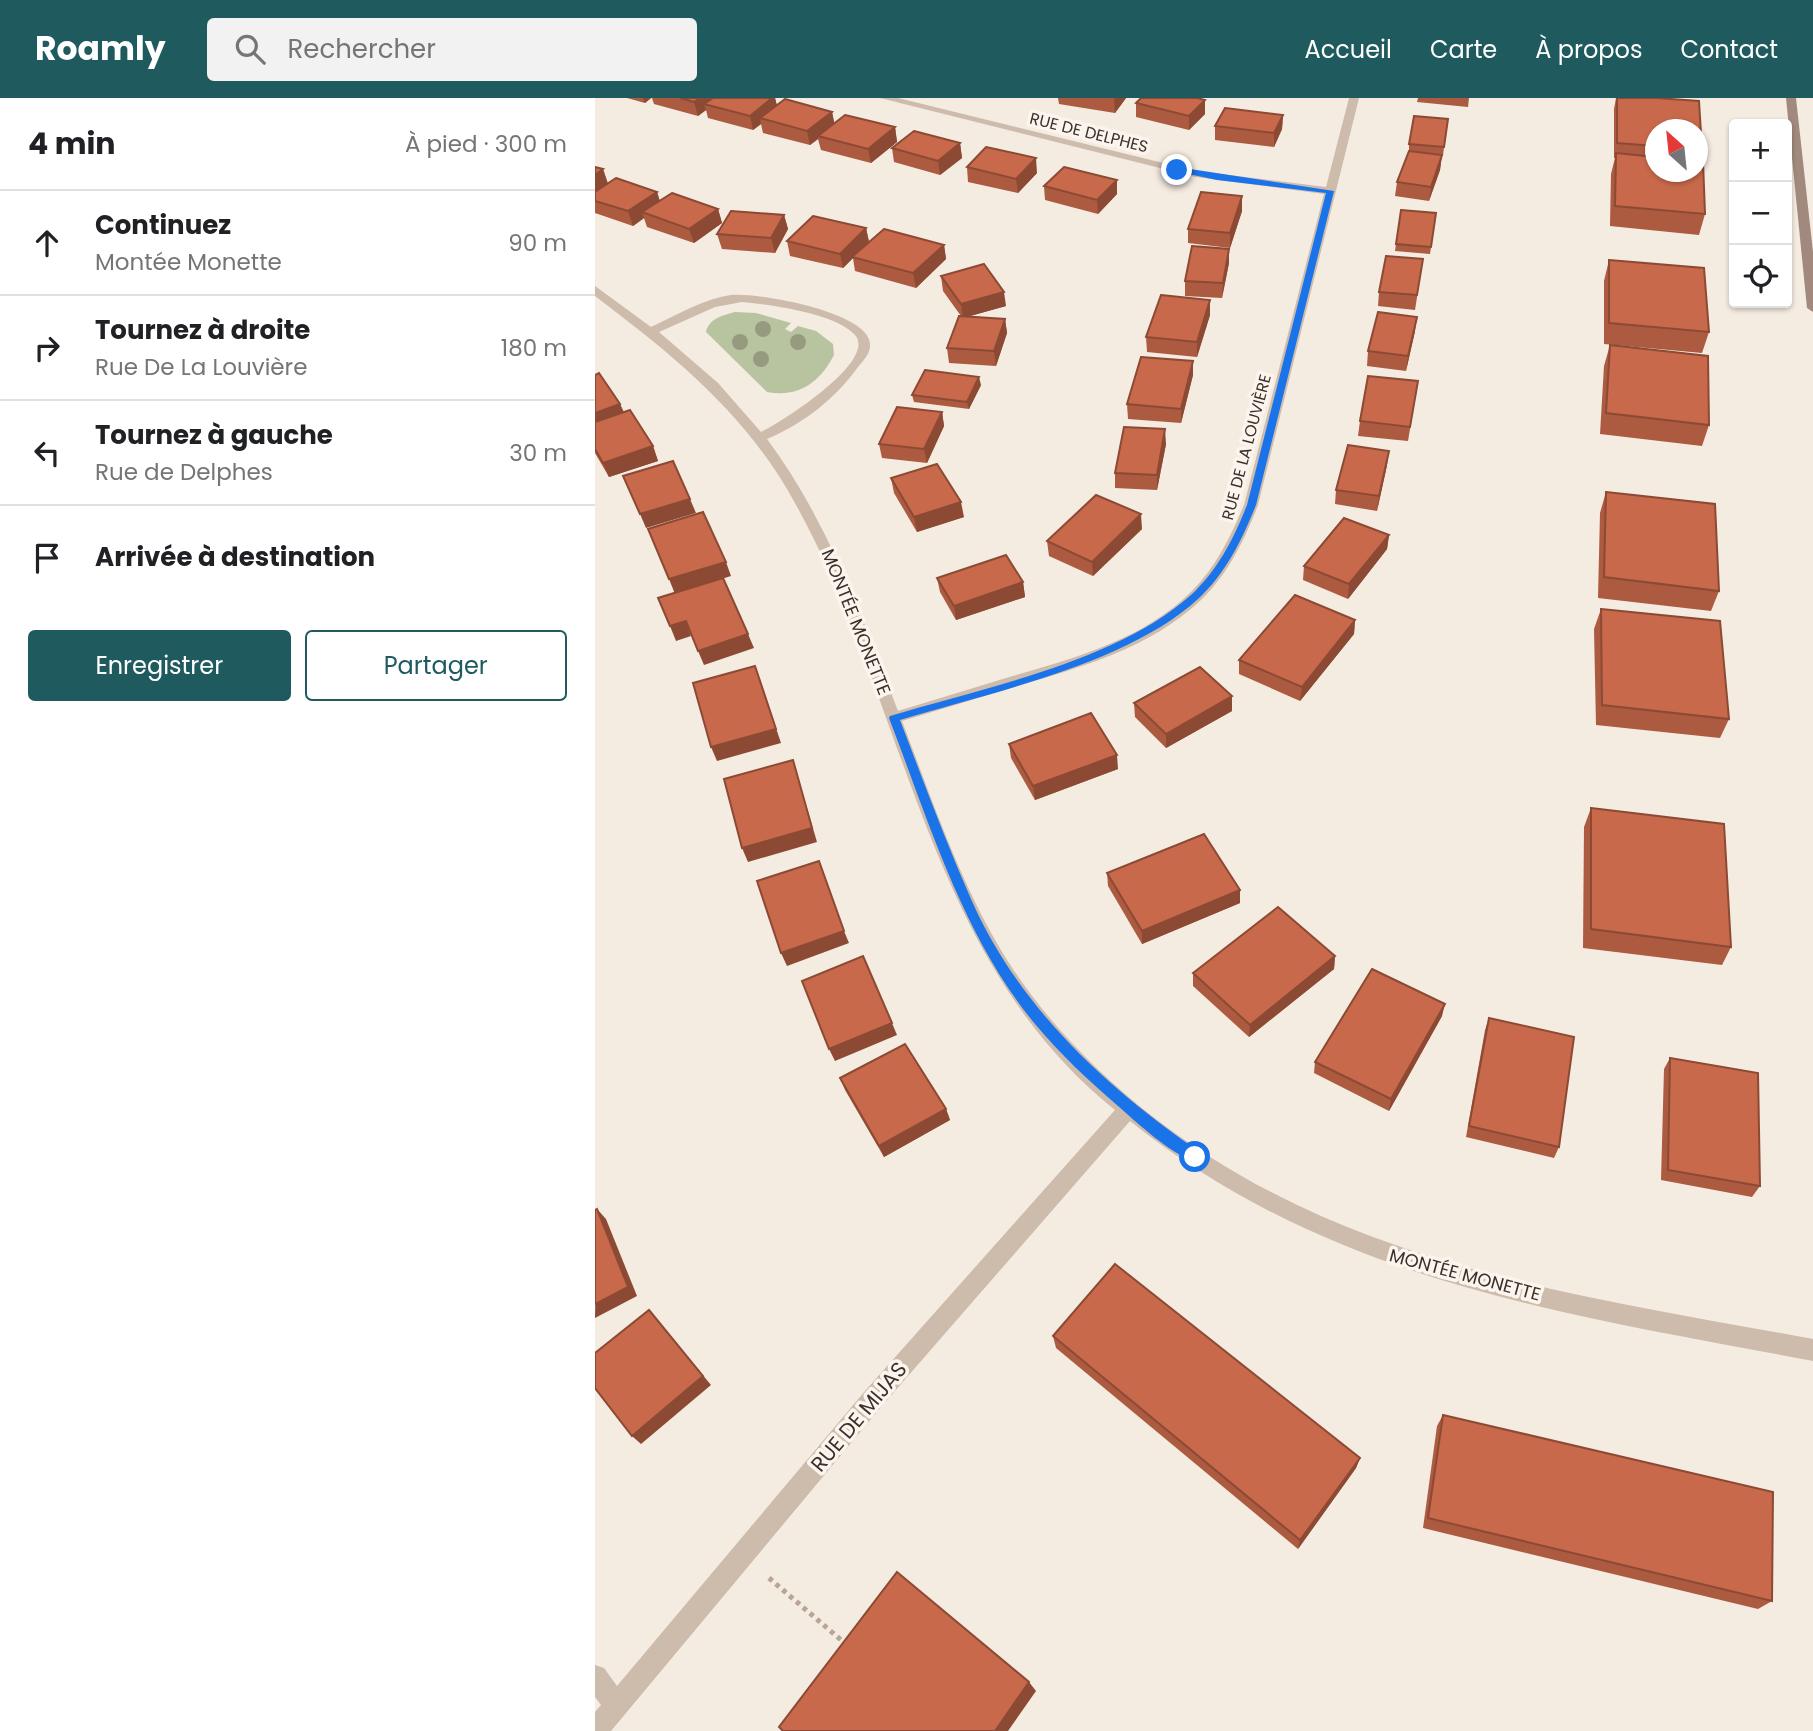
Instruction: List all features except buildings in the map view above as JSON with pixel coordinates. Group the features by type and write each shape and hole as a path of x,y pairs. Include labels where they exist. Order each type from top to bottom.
{"main road":[{"path":"1791,98 1813,307"}],"street":[{"name":"RUE DE DELPHES","path":"885,98 1196,174 1330,191"},
{"name":"RUE DE LA LOUVIÈRE","path":"894,718 1056,669 1134,639 1164,621 1196,596 1220,568 1239,537 1251,505 1354,98"},
{"name":"MONTÉE MONETTE","path":"595,290 652,331 714,386 758,438 799,495 836,568 952,870 999,963 1056,1039 1129,1108 1174,1143 1264,1198 1338,1235 1380,1252 1424,1267 1537,1295 1813,1350"},
{"path":"652,331 721,302 751,297 830,318 850,325 861,334 863,352 820,403 789,425 758,438"},
{"name":"RUE DE MIJAS","path":"595,1731 873,1399 1129,1108"},
{"path":"595,1677 616,1706"}],"path":[{"path":"742,1555 857,1653"}],"green space":[{"path":"735,312 756,313 791,323 785,329 791,332 798,326 816,331 833,344 834,355 822,373 807,386 789,393 767,392 706,332 714,320"}],"route":[{"path":"1177,170 1330,191 1251,505 1239,537 1220,568 1196,596 1164,621 1134,639 1101,654 1056,669 894,718 952,870 999,963 1039,1020 1088,1072 1150,1125 1195,1157"}]}
